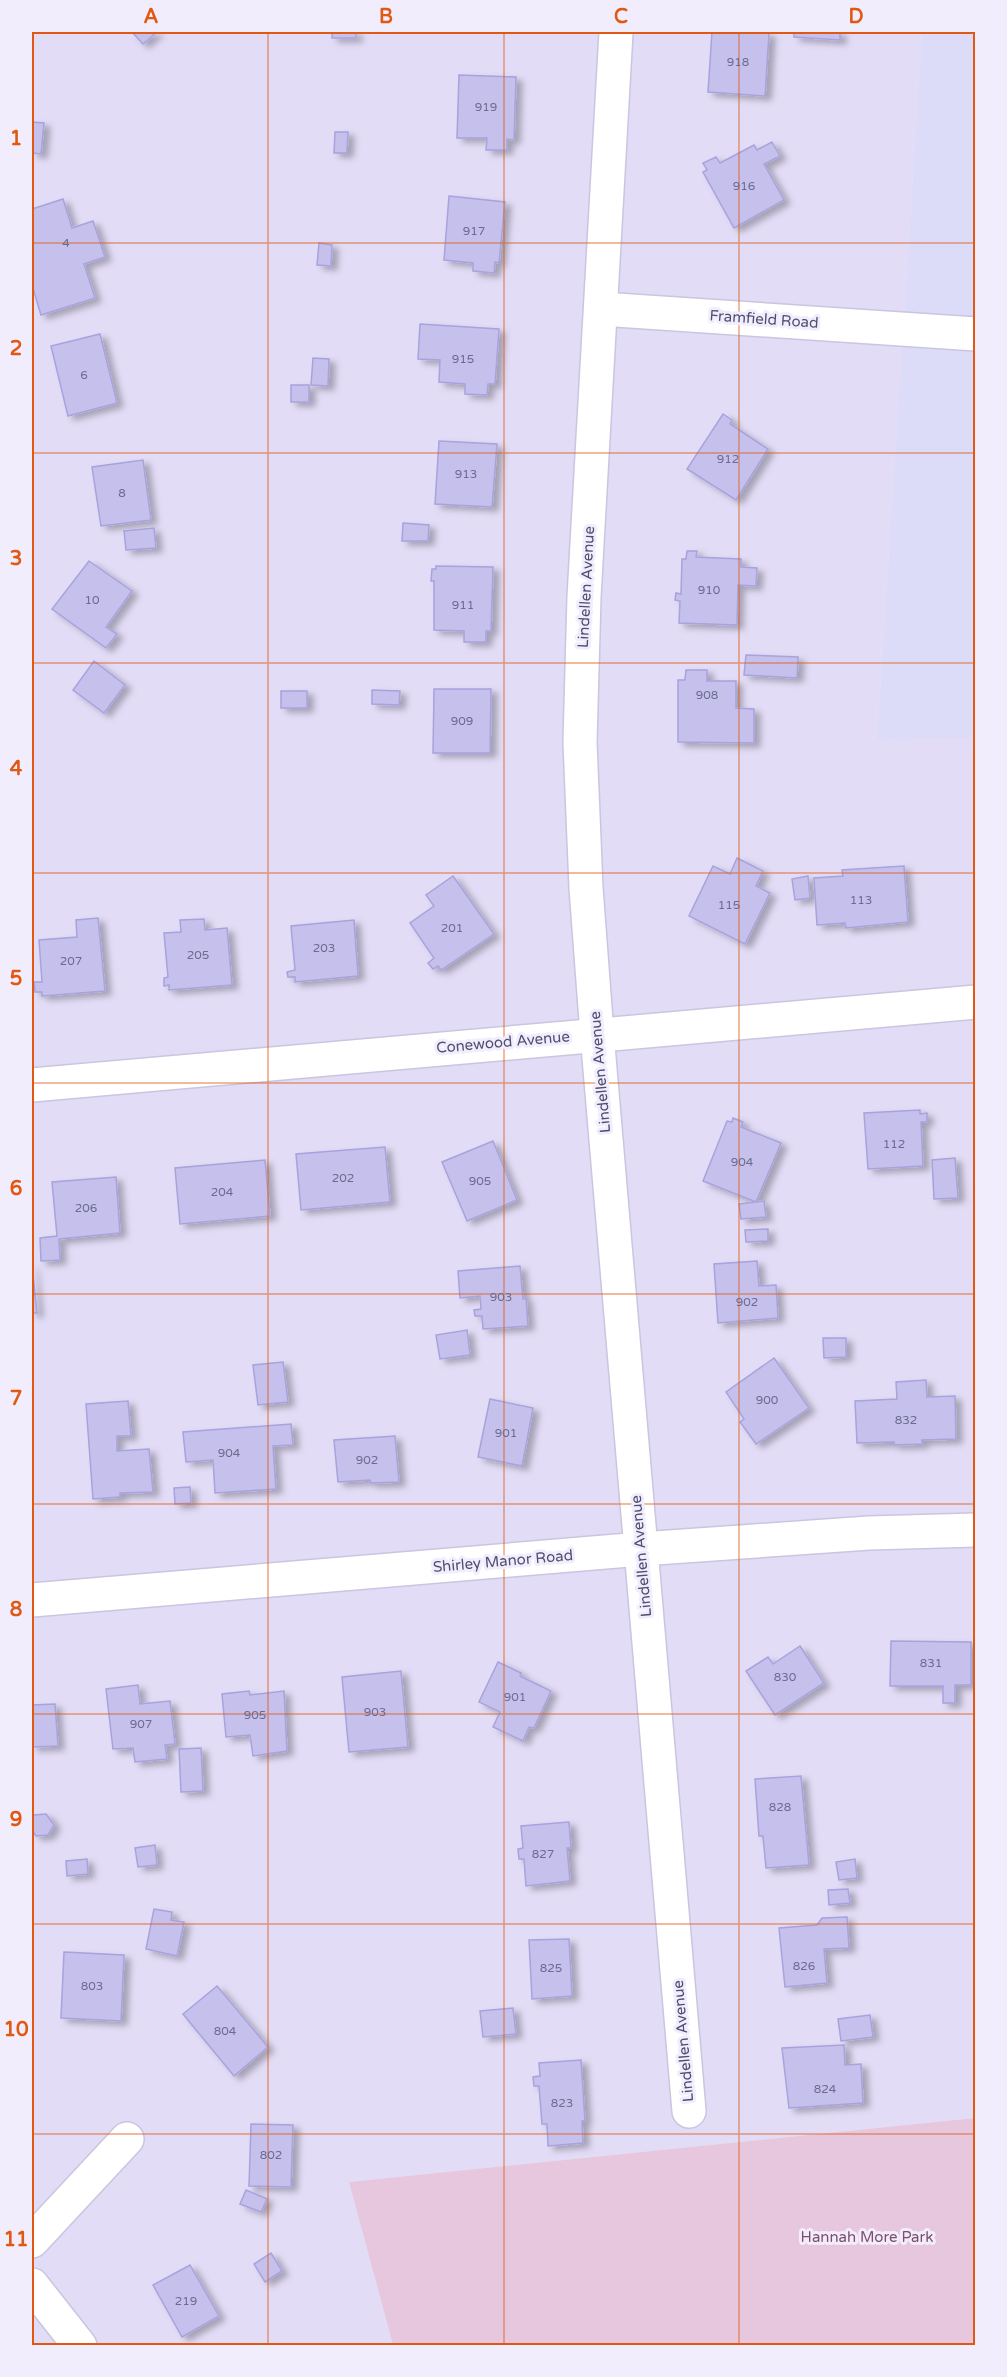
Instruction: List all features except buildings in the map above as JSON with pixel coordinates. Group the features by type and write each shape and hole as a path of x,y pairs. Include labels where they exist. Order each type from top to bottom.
{"street":[{"name":"Lindellen Avenue","path":"616,32 584,597 580,742 586,888 597,1034 689,2110"},
{"name":"Framfield Road","path":"601,309 975,333"},
{"name":"Conewood Avenue","path":"32,1084 975,1002"},
{"name":"Shirley Manor Road","path":"32,1599 641,1549 868,1533 975,1530"},
{"path":"32,2241 127,2139"},
{"path":"32,2285 80,2346"}],"shaded area":[{"path":"32,32 922,32 877,740 975,736 975,2118 349,2182 393,2345 32,2346"},
{"path":"922,32 975,32 975,737 877,740"}],"green space":[{"name":"Hannah More Park","path":"975,2118 975,2345 393,2345 349,2182"}]}
